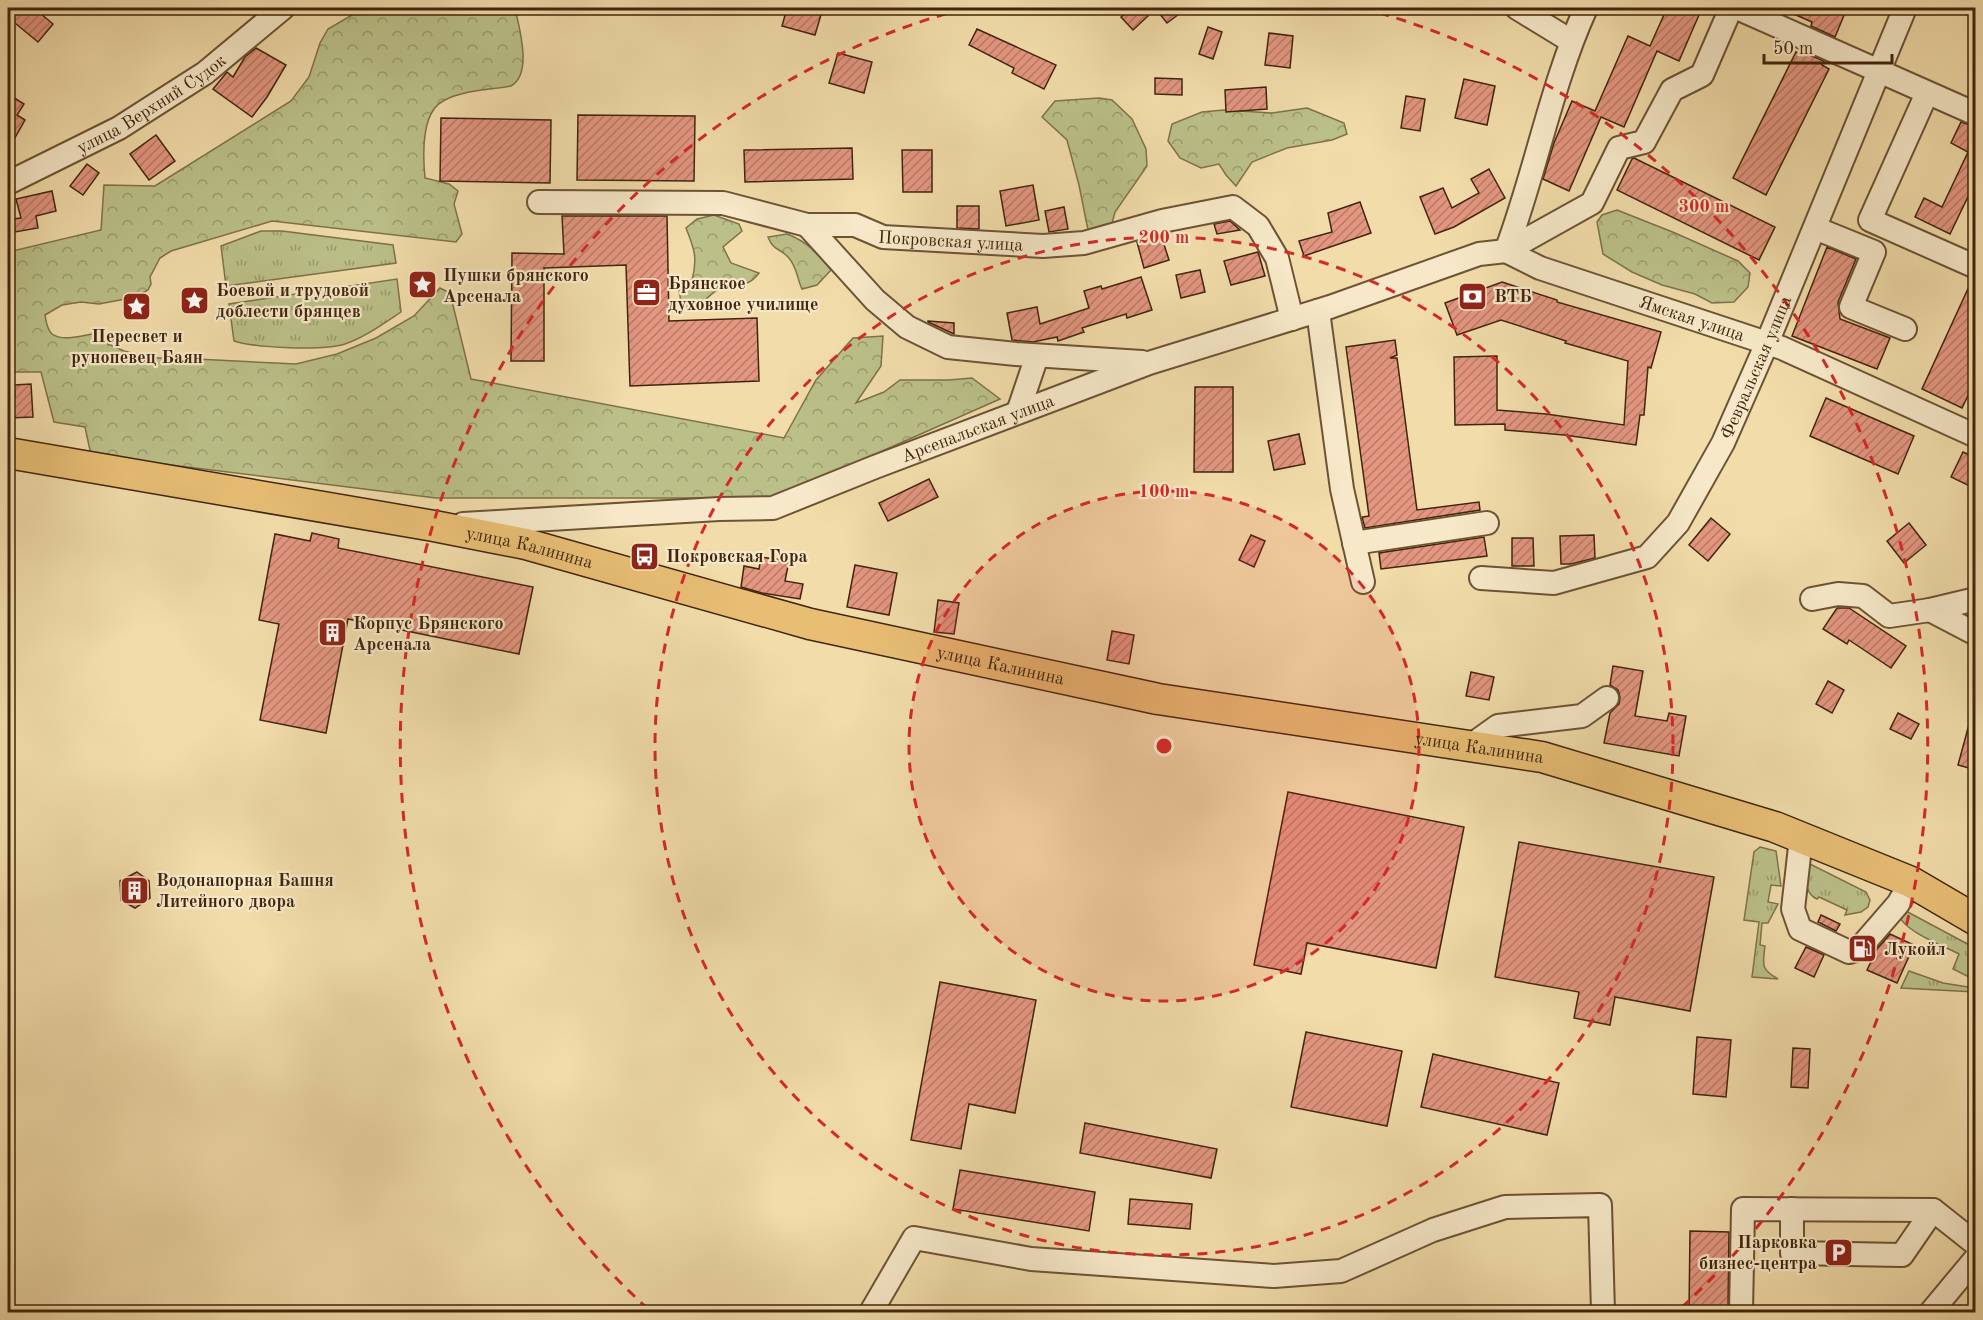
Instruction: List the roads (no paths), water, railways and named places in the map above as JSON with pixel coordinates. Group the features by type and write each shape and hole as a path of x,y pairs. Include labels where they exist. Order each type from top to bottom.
{"main road":[{"name":"улица Калинина","path":"8,453 434,526 526,544 810,624 1147,696 1542,757 1775,827 1911,882 1976,920"}],"street":[{"name":"улица Верхний Судок","path":"8,183 119,128 186,86 283,8"},
{"path":"1517,8 1571,41"},
{"path":"1506,251 1521,212 1571,41 1586,8"},
{"path":"1506,251 1592,203 1619,148 1644,142 1672,90 1702,75 1731,8"},
{"path":"1737,8 1976,114"},
{"name":"Февральская улица","path":"1481,578 1554,583 1647,557 1678,523 1717,453 1767,343 1905,8"},
{"path":"1927,93 1870,220 1976,267"},
{"name":"Покровская улица","path":"538,202 723,203 807,225 855,225 884,237 1043,246 1084,243 1162,221 1233,207 1258,226 1277,258 1292,319"},
{"path":"807,225 875,300 907,327 948,346 1037,356 1149,363"},
{"path":"1815,228 1874,252 1851,307 1905,329"},
{"name":"Арсенальская улица","path":"434,526 719,509 773,508 1149,363 1318,311 1479,254 1506,251"},
{"name":"Ямская улица","path":"1506,251 1540,268 1767,343 1976,436"},
{"path":"1318,311 1342,489 1363,582"},
{"path":"1018,412 1037,356"},
{"path":"1354,543 1487,524"},
{"path":"1812,599 1838,594 1863,596 1889,616 1930,610 1976,599"},
{"path":"1930,610 1976,634"},
{"path":"1470,746 1498,726 1582,716 1607,698"},
{"path":"1801,838 1793,909 1800,929 1849,952 1859,949 1898,904 1911,882"},
{"path":"871,1312 914,1238 1031,1259 1274,1276 1341,1271 1433,1230 1505,1207 1600,1205 1603,1312"},
{"path":"1741,1312 1743,1209 1933,1210 1976,1244"},
{"path":"1792,1209 1792,1253 1902,1255 1933,1210"},
{"path":"1930,1312 1976,1258"}],"place":[{"name":"Пушки брянского Арсенала","path":"422,285"},
{"name":"Брянское духовное училище","path":"647,293"},
{"name":"ВТБ","path":"1473,296"},
{"name":"Боевой и трудовой доблести брянцев","path":"195,300"},
{"name":"Пересвет и рунопевец Баян","path":"137,307"},
{"name":"Покровская Гора","path":"645,556"},
{"name":"Корпус Брянского Арсенала","path":"332,633"},
{"name":"Водонапорная Башня Литейного двора","path":"135,890"},
{"name":"Лукойл","path":"1863,949"},
{"name":"Парковка бизнес-центра","path":"1838,1252"}]}
